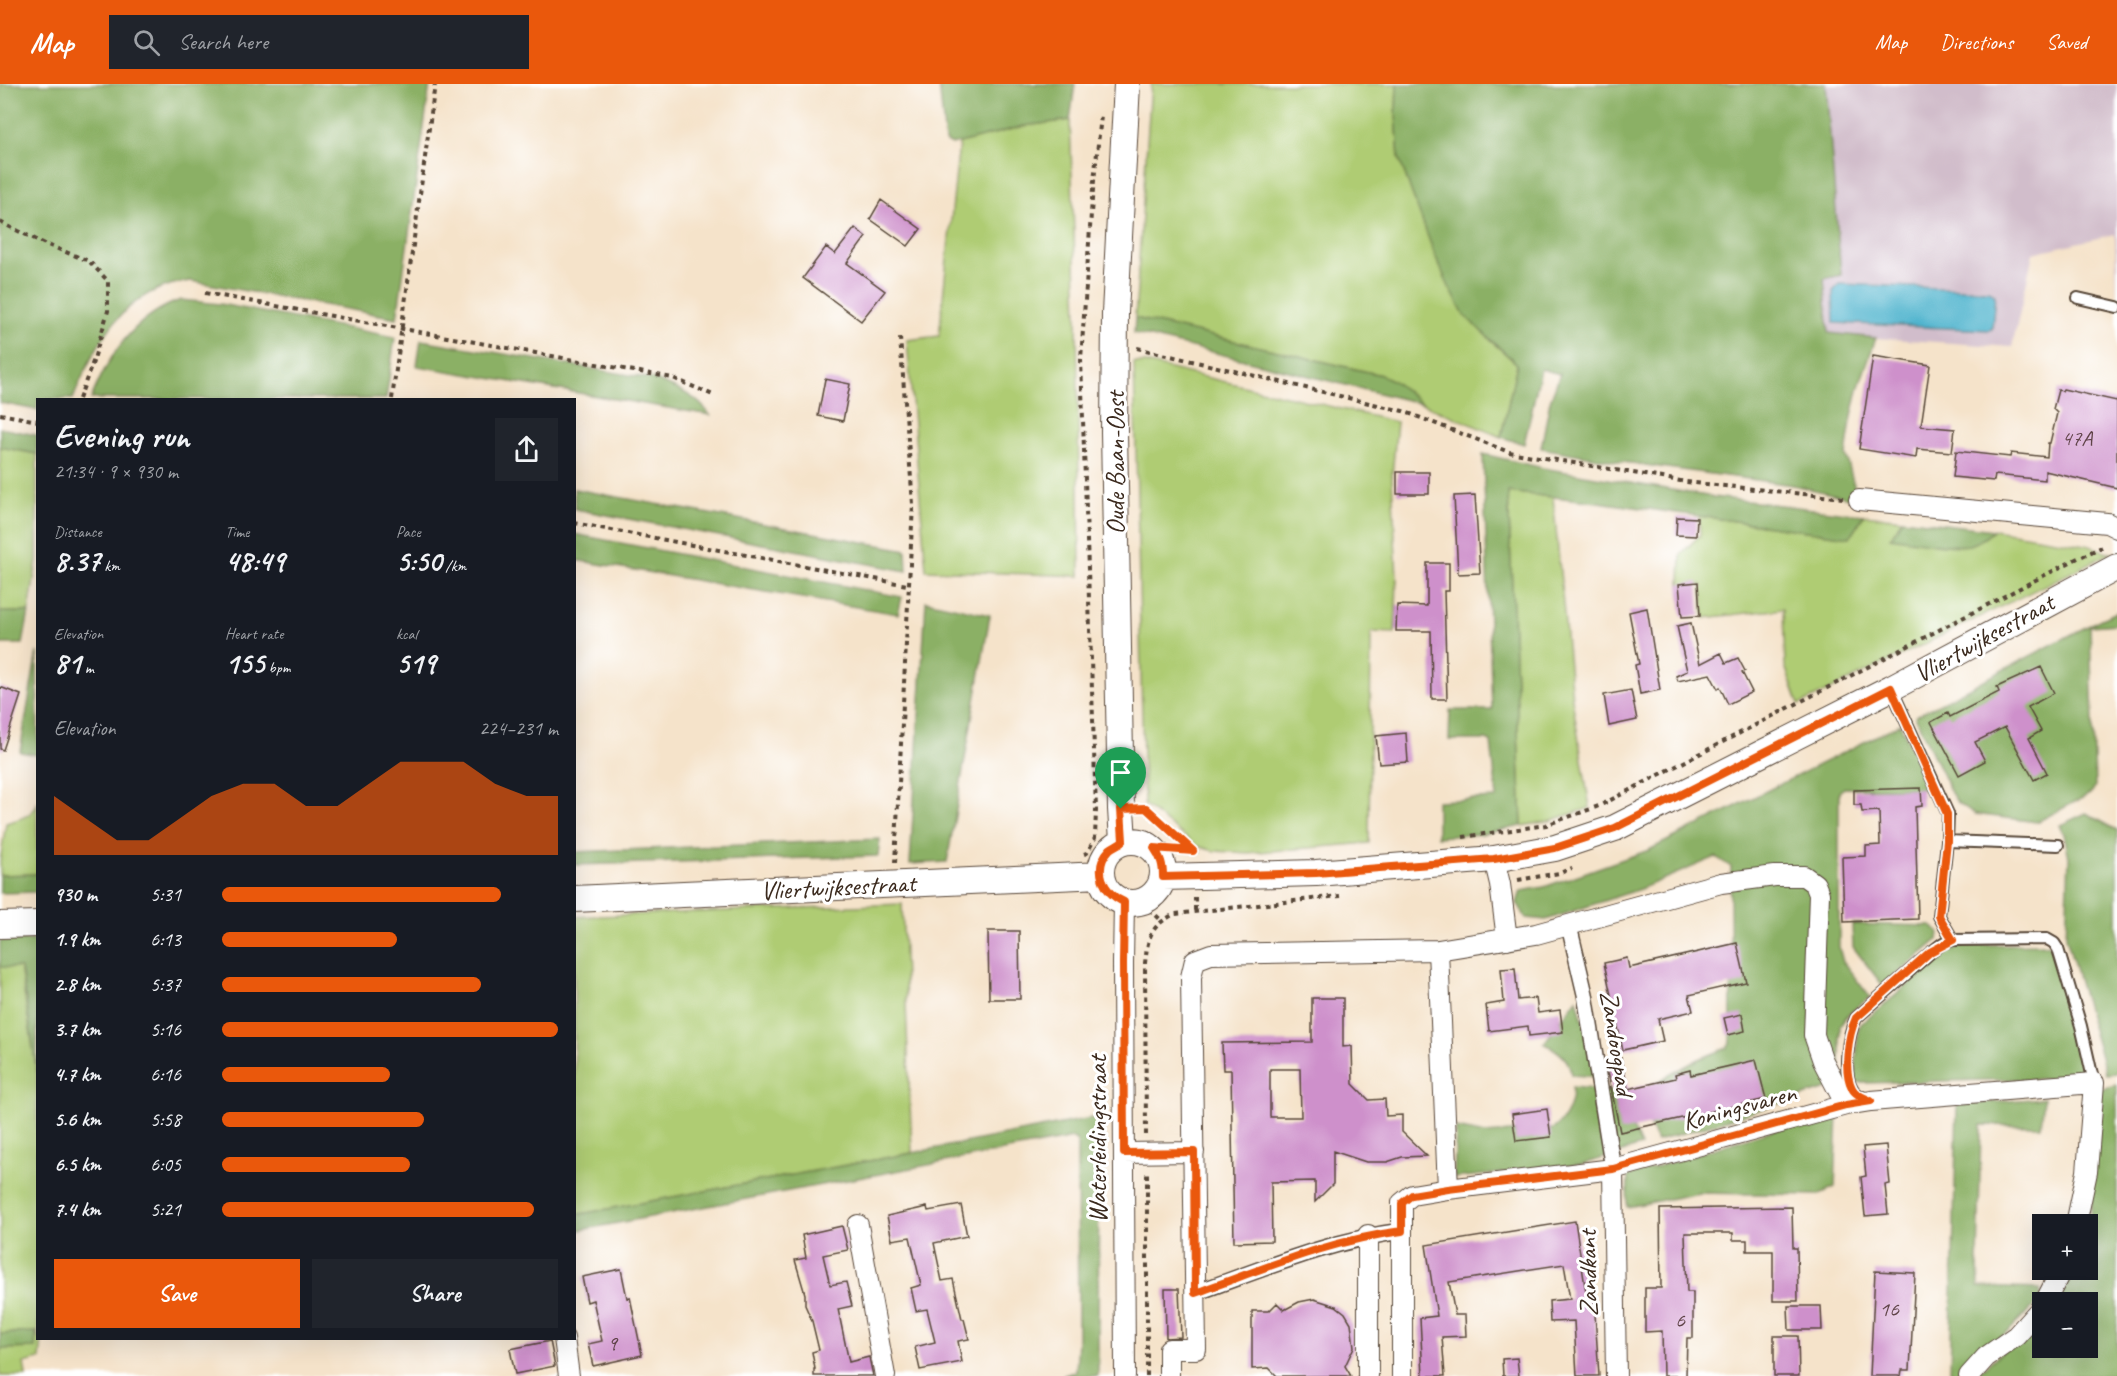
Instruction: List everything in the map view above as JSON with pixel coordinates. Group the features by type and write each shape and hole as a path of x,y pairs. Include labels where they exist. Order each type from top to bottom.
{"street":[{"name":"Oude Baan-Oost","path":"1123,841 1108,810 1115,342 1127,84"},
{"path":"1858,500 2107,523 2117,528"},
{"name":"Vliertwijksestraat","path":"1163,877 1316,873 1494,859 1555,848 1615,828 1891,688 2112,556"},
{"path":"1134,840 1154,848 1160,856 1163,877 1160,888 1152,896 1133,902 1108,892 1101,875 1103,861 1111,849 1123,841 1134,840"},
{"path":"1494,859 1500,884 1507,939"},
{"name":"Vliertwijksestraat","path":"576,899 1101,875"},
{"path":"1169,1376 1169,1349 1196,1349 1191,977 1196,960 1211,954 1438,950 1536,934 1721,883 1775,876 1804,876 1815,884 1819,894 1814,1035 1822,1061 1846,1105"},
{"name":"Waterleidingstraat","path":"1125,1376 1123,963 1133,902"},
{"path":"0,925 36,924"},
{"name":"Zandoogpad","path":"1569,926 1585,994 1613,1169"},
{"path":"1438,950 1448,1189"},
{"path":"2078,1214 2087,1172 2094,1083"},
{"name":"Koningsvaren","path":"1402,1231 1402,1203 1412,1195 1613,1169 1846,1105 2094,1083"},
{"path":"1124,1153 1194,1152"},
{"name":"Zandkant","path":"1613,1169 1616,1376"},
{"path":"858,1225 885,1376"},
{"path":"1195,1293 1333,1245 1368,1235 1402,1231 1402,1376"},
{"path":"1368,1235 1368,1376"},
{"path":"1969,1376 1986,1357 2016,1336 2032,1318"},
{"path":"564,1340 569,1376"}],"lane":[{"path":"2078,298 2117,307"},
{"path":"1891,688 1947,814 1947,841 1939,916 1953,940"},
{"path":"1947,841 2058,844"},
{"path":"1871,1101 1857,1094 1852,1088 1848,1072 1851,1027 1856,1018 1930,952 1953,940 2047,939 2054,943 2058,949 2081,1026 2094,1083"}],"path":[{"path":"392,398 435,84"},
{"path":"0,222 45,244 89,261 108,281 108,311 79,398"},
{"path":"205,293 673,378 712,395"},
{"path":"895,884 907,585 913,504 900,338"},
{"path":"1115,342 1403,411 1509,452 1686,482 1858,500"},
{"path":"0,414 36,421"},
{"path":"576,523 907,585"},
{"name":"Vliertwijksestraat","path":"1455,838 1546,825 1599,806 2078,558 2112,556"},
{"path":"1108,810 1146,808 1193,851"},
{"path":"1154,848 1204,853"},
{"path":"1133,902 1162,921 1175,914 1195,911"},
{"name":"Waterleidingstraat","path":"1147,1376 1145,963 1147,942 1153,929 1162,921"}],"shaded area":[{"path":"1826,84 2117,84 2117,302 2115,234 2033,253 2012,347 1829,333 1824,279 1841,275"}],"green space":[{"path":"0,84 430,84 397,318 191,281 168,285 130,306 115,321 91,358 73,398 36,398 36,410 0,403"},
{"path":"939,84 1075,84 1070,120 1024,126 952,145 945,141"},
{"path":"1151,84 1397,84 1399,158 1409,183 1491,341 1517,364 1501,437 1423,404 1381,375 1135,318"},
{"path":"1397,84 1826,84 1841,275 1824,279 1829,333 1876,338 1858,389 1846,455 1858,500 1793,485 1615,461 1541,448 1550,401 1560,374 1541,369 1524,444 1501,437 1517,364 1465,316 1434,253 1399,158"},
{"path":"1070,120 1077,318 1080,576 926,570 907,340 939,336 959,143 1024,126"},
{"path":"181,300 220,304 395,337 386,398 91,398 106,368 125,339 150,316"},
{"path":"1135,318 1381,375 1392,380 1423,404 1134,333"},
{"path":"421,340 653,379 692,397 710,415 417,366"},
{"path":"1134,363 1145,363 1397,422 1392,476 1397,579 1395,633 1371,632 1369,843 1248,853 1214,851 1197,846 1144,805"},
{"path":"0,428 36,435 36,454 0,447"},
{"path":"0,447 36,454 36,566 29,612 0,612"},
{"path":"1483,454 1543,468 1713,497 1864,515 1850,537 1598,502 1508,492 1522,826 1482,834 1437,837 1437,801 1497,798 1491,742 1449,740 1450,710 1492,710"},
{"path":"576,489 906,550 907,571 576,509"},
{"path":"1508,492 1553,497 1572,699 1590,808 1549,821 1522,826"},
{"path":"1864,515 1902,519 1892,537 1984,538 1994,530 2086,545 2111,553 1799,705 1785,666 1783,609 1704,618 1702,585 1680,586 1681,554 1700,535 1699,516 1850,537"},
{"path":"1902,519 1994,530 1976,543 1961,546 1891,537"},
{"path":"576,534 902,597 898,614 576,560"},
{"path":"926,601 990,615 947,862 910,864"},
{"path":"0,612 29,612 23,644 0,644"},
{"path":"2117,612 2117,624 2090,626 2095,787 2092,793 2037,822 1975,814 1957,802 1915,716"},
{"path":"36,658 36,755 20,752"},
{"path":"1900,724 1928,784 1924,789 1844,788 1839,792 1839,947 1843,962 1870,997 1849,1013 1840,1026 1840,1080 1827,1089 1657,1141 1634,1094 1699,1059 1727,1048 1731,1041 1731,867 1716,857 1640,889 1546,920 1526,918 1517,903 1521,891 1544,887 1649,850"},
{"path":"36,804 36,874 0,875 6,823 20,819 33,811"},
{"path":"2086,813 2117,830 2117,1073 2106,1074 2066,937 2069,857 2060,825"},
{"path":"880,839 878,856 576,865 576,852"},
{"path":"36,874 36,892 0,893 0,875"},
{"path":"902,904 912,1153 576,1215 576,917"},
{"path":"1852,924 1931,926 1939,932 1938,940 1883,986 1853,947"},
{"path":"34,940 36,950 36,1066 21,968 0,967 0,941"},
{"path":"2048,944 2053,949 2088,1068 2088,1076 1863,1083 1855,1081 1858,1030 1861,1024 1949,951 1964,945"},
{"path":"0,967 20,967 36,1067 36,1332 0,1334"},
{"path":"1577,999 1584,1024 1606,1073 1602,1077 1571,1075 1566,1060 1544,1043"},
{"path":"2117,1085 2117,1376 1974,1376 2032,1326 2032,1358 2098,1358 2098,1292 2060,1292 2067,1280 2098,1280 2098,1214 2090,1214 2100,1089"},
{"path":"1572,1087 1616,1091 1641,1146 1581,1165 1454,1178 1456,1128 1485,1134 1553,1129 1568,1111"},
{"path":"2044,1098 2041,1126 1981,1125 1978,1263 1979,1287 2040,1289 2040,1292 2032,1292 2032,1308 1957,1376 1950,1371 1957,1105"},
{"path":"1838,1114 1835,1187 1818,1195 1699,1193 1627,1207 1628,1176 1763,1133"},
{"path":"1091,1118 1099,1119 1098,1376 1062,1376 1076,1371 1078,1341 1077,1141 1073,1138 576,1231 576,1215"},
{"path":"36,1332 36,1340 42,1340 40,1359 24,1363 26,1376 0,1376 0,1349 34,1348"},
{"path":"36,1332 35,1348 0,1349 0,1334"}],"water":[{"path":"1840,284 1989,290 1995,295 1992,329 1834,323 1833,291"}],"building":[{"path":"881,200 921,229 908,246 870,219"},
{"path":"855,228 866,237 847,263 885,291 861,321 803,278 826,247 835,254"},
{"path":"1873,356 1930,365 1921,426 1955,429 1952,452 1917,449 1916,458 1859,449"},
{"path":"825,379 850,384 843,421 818,416"},
{"path":"2063,389 2117,401 2117,488 2045,471 2045,480 1995,475 1994,481 1953,477 1956,451 2010,457 2011,453 2047,457 2048,443 2050,443 2057,413 2053,409 2058,390"},
{"path":"1397,472 1429,472 1429,494 1397,494"},
{"path":"1475,495 1480,573 1458,574 1454,496"},
{"path":"1677,517 1697,518 1696,536 1676,535"},
{"path":"1427,563 1449,563 1449,591 1444,591 1447,699 1432,699 1431,631 1396,631 1397,605 1427,606"},
{"path":"1698,582 1700,616 1682,617 1679,584"},
{"path":"1647,608 1660,690 1640,694 1635,665 1639,664 1629,612"},
{"path":"1691,623 1700,664 1721,653 1726,663 1738,658 1752,692 1728,704 1720,687 1718,689 1710,674 1678,681 1676,676 1687,671 1677,626"},
{"path":"2041,667 2054,693 2028,707 2041,731 2029,738 2047,773 2034,780 2005,727 1975,742 1985,761 1959,775 1931,722 1948,713 1950,717 1999,692 1997,687"},
{"path":"0,687 21,695 3,750 0,749"},
{"path":"1631,690 1637,720 1609,726 1604,695"},
{"path":"1406,733 1408,762 1379,764 1376,736"},
{"path":"1921,788 1922,806 1915,807 1918,919 1844,922 1842,857 1866,856 1866,846 1880,845 1879,811 1862,812 1861,805 1854,805 1854,790"},
{"path":"988,931 1019,931 1020,999 989,999"},
{"path":"1737,943 1746,982 1689,995 1693,1011 1658,1019 1663,1041 1623,1050 1604,963 1627,958 1629,968"},
{"path":"1515,968 1518,1000 1536,998 1538,1013 1560,1010 1563,1032 1529,1036 1528,1026 1489,1031 1486,1005 1504,1002 1501,969"},
{"path":"1312,998 1343,998 1343,1047 1352,1046 1353,1084 1369,1100 1385,1099 1386,1116 1402,1115 1402,1132 1427,1156 1402,1157 1387,1162 1366,1162 1333,1151 1333,1184 1315,1202 1315,1181 1271,1182 1272,1241 1234,1242 1231,1070 1223,1070 1222,1043 1312,1042","holes":["1270,1069 1300,1069 1301,1117 1270,1117"]},
{"path":"1742,1014 1745,1031 1728,1035 1724,1018"},
{"path":"1621,1058 1628,1089 1676,1078 1675,1074 1690,1070 1691,1075 1756,1060 1766,1099 1620,1132 1606,1062"},
{"path":"1547,1109 1551,1137 1516,1141 1512,1114"},
{"path":"1886,1145 1890,1184 1885,1185 1888,1214 1865,1216 1861,1177 1866,1176 1863,1147"},
{"path":"961,1205 967,1236 934,1243 942,1281 953,1279 969,1339 958,1341 962,1362 920,1370 915,1347 935,1342 927,1309 916,1311 911,1288 921,1285 910,1237 892,1240 887,1216 927,1207 928,1211"},
{"path":"1792,1207 1793,1248 1797,1248 1798,1301 1773,1301 1773,1251 1747,1251 1747,1240 1733,1240 1733,1233 1685,1233 1687,1292 1693,1292 1693,1338 1687,1338 1686,1376 1663,1376 1662,1331 1645,1332 1645,1288 1661,1288 1660,1209"},
{"path":"1575,1221 1587,1299 1594,1298 1599,1376 1577,1376 1574,1321 1550,1322 1549,1301 1570,1299 1564,1264 1449,1282 1455,1315 1465,1315 1466,1336 1442,1337 1445,1376 1423,1376 1420,1318 1437,1316 1426,1245"},
{"path":"842,1226 848,1250 823,1255 830,1285 846,1282 852,1306 838,1309 849,1362 869,1357 873,1376 814,1376 812,1352 819,1350 812,1321 805,1305 805,1294 795,1260 806,1258 802,1235"},
{"path":"621,1269 627,1298 630,1297 642,1355 593,1366 588,1344 602,1341 593,1300 587,1302 582,1277"},
{"path":"1875,1271 1915,1273 1910,1370 1902,1370 1901,1376 1870,1376"},
{"path":"1165,1289 1179,1289 1181,1337 1166,1338"},
{"path":"1314,1299 1336,1306 1345,1313 1351,1323 1354,1347 1345,1366 1351,1376 1277,1376 1269,1368 1252,1369 1252,1311 1269,1311 1277,1303 1284,1310 1299,1302"},
{"path":"1788,1306 1821,1306 1822,1330 1789,1330"},
{"path":"1774,1336 1798,1336 1799,1376 1774,1376"},
{"path":"550,1341 555,1366 515,1374 510,1349"},
{"path":"1517,1358 1519,1376 1503,1376 1502,1359"}],"route":[{"path":"1891,688 1947,814 1947,841 1939,916 1953,940 1930,952 1856,1018 1851,1027 1848,1072 1852,1088 1857,1094 1871,1101 1846,1105 1613,1169 1412,1195 1402,1203 1402,1231 1368,1235 1333,1245 1195,1293 1194,1152 1124,1153 1124,902 1108,892 1101,875 1103,861 1111,849 1123,841 1121,809 1146,808 1193,851 1154,848 1160,856 1163,877 1316,873 1494,859 1555,848 1615,828 1891,688"}]}
